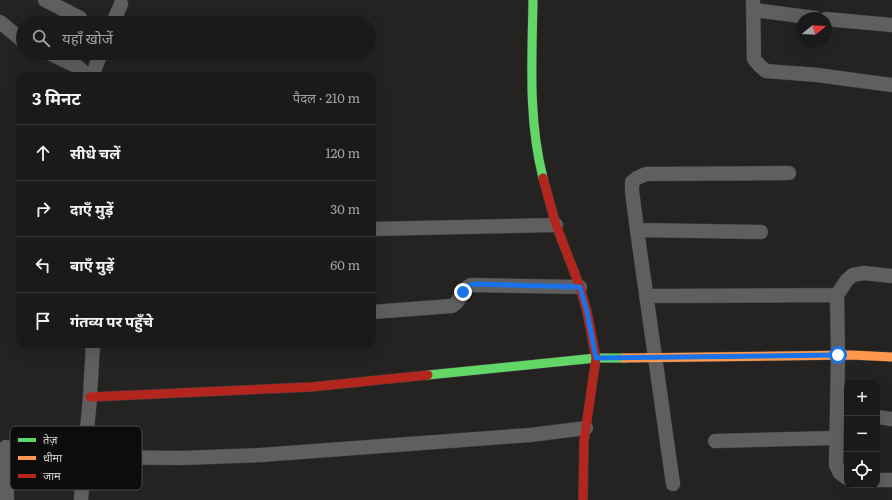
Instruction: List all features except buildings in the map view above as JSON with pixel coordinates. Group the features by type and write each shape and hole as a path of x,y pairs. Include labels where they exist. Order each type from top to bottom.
{"street":[{"path":"45,0 76,16"},
{"path":"534,0 531,82 537,154 556,225 580,287 587,312 596,358 584,441 583,500"},
{"path":"117,16 121,4"},
{"path":"796,14 753,5 754,59 766,71 817,75 892,85"},
{"path":"832,20 892,25"},
{"path":"0,22 16,35"},
{"path":"64,60 78,67 84,72"},
{"path":"94,72 98,60"},
{"path":"673,484 654,358 632,182 646,174 789,173"},
{"path":"376,229 556,225"},
{"path":"637,230 761,232"},
{"path":"844,476 840,473 836,465 836,438 842,414 838,355 837,295 847,280 853,275 864,273 892,276"},
{"path":"376,312 452,306 459,301 467,286 471,285 580,287"},
{"path":"646,296 837,295"},
{"path":"87,426 93,348"},
{"path":"90,397 311,387 596,358 838,355 892,357"},
{"path":"880,417 892,419"},
{"path":"142,458 182,458 261,455 530,436 586,428"},
{"path":"715,441 836,438"},
{"path":"6,447 7,500"},
{"path":"880,480 892,480"},
{"path":"81,500 82,490"}],"traffic: fast":[{"path":"533,0 533,112 538,156 543,178"},
{"path":"428,375 596,358 624,358"}],"traffic: slow":[{"path":"624,358 851,355 892,357"}],"traffic: jam":[{"path":"543,178 556,225 580,287 587,312 596,358 584,441 583,500"},
{"path":"90,397 311,387 428,375"}],"route":[{"path":"463,292 467,286 476,284 580,287 587,312 596,358 838,355"}]}
